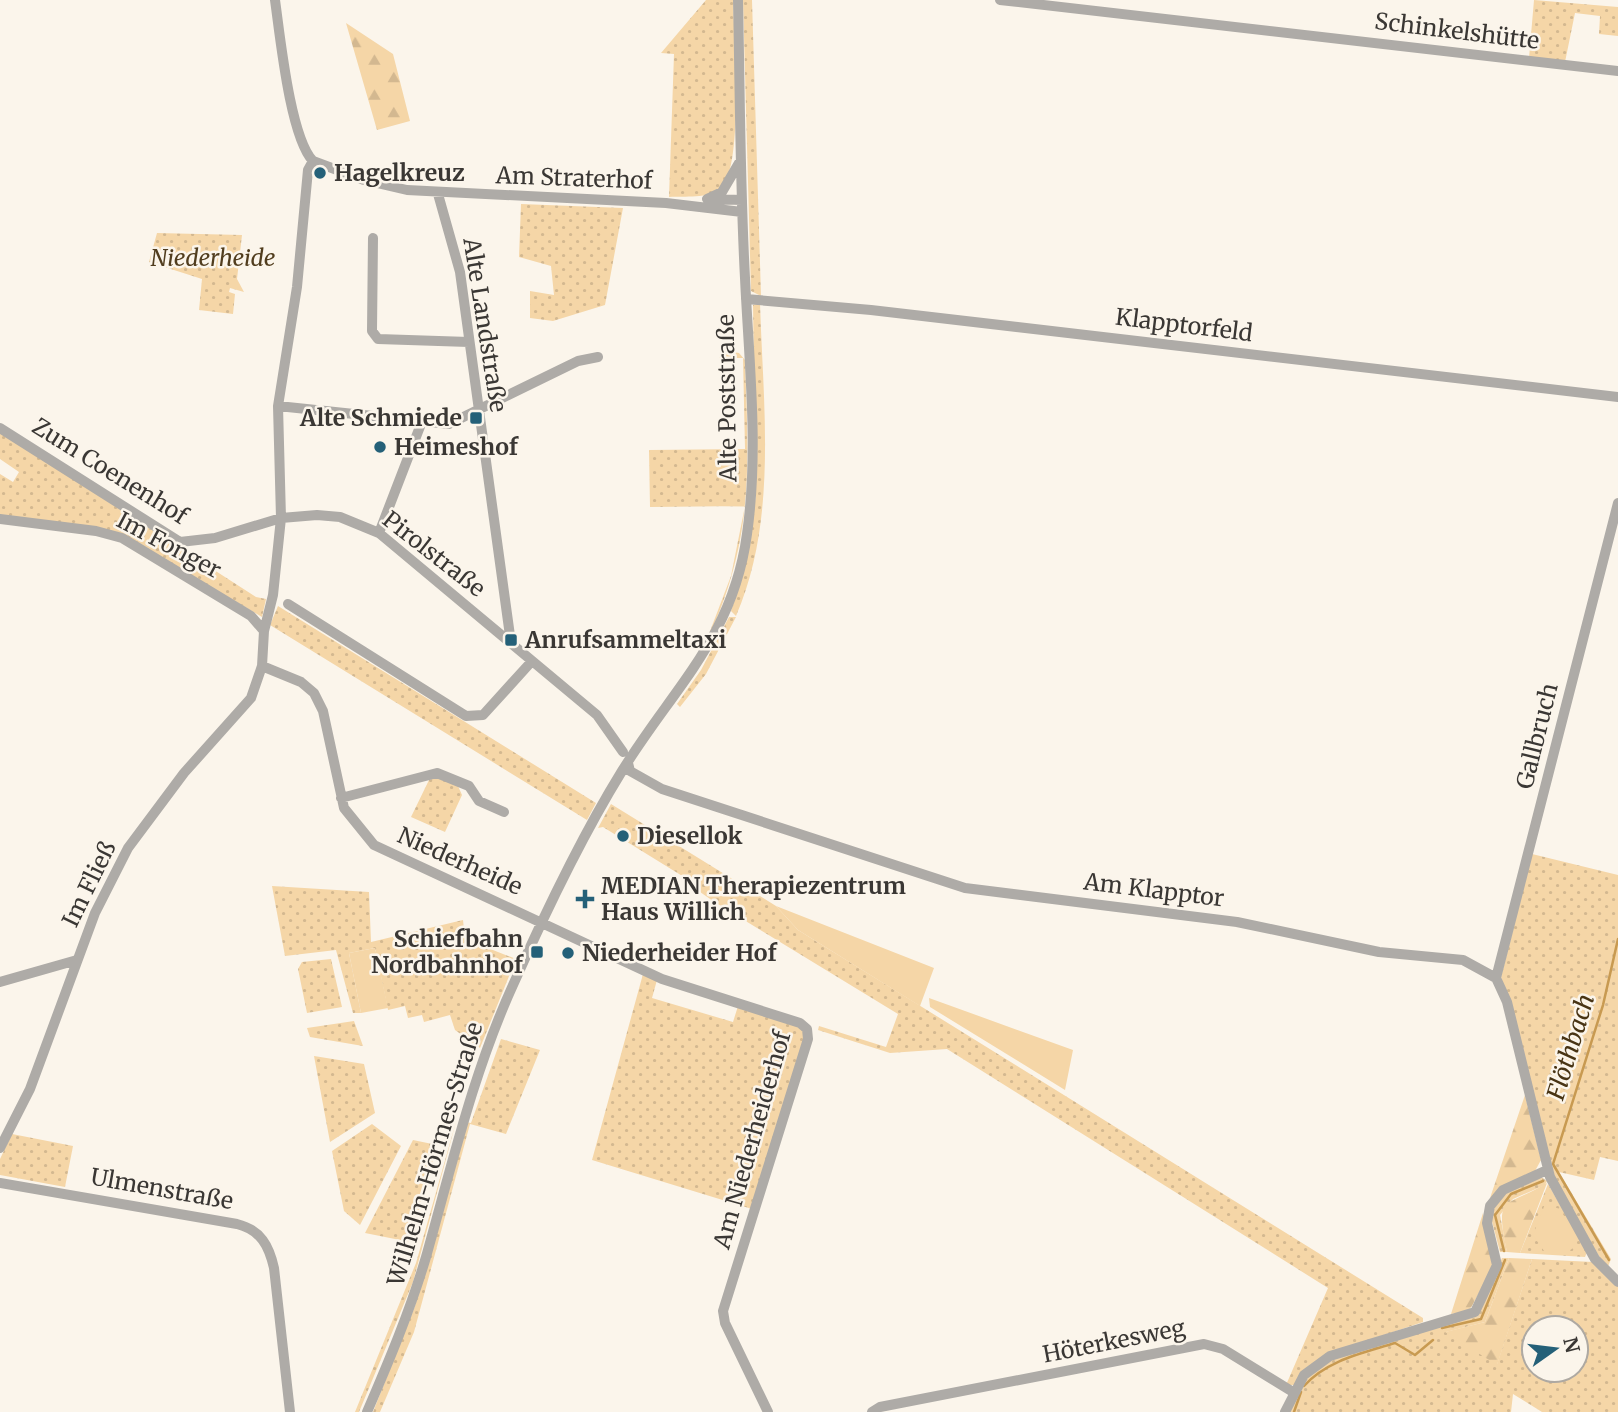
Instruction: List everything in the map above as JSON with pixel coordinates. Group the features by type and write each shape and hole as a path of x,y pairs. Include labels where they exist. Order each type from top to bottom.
{"street":[{"path":"275,0 297,122 313,161 382,185 438,194"},
{"name":"Alte Poststraße","path":"625,757 703,657 724,614 738,576 747,534 753,454 742,206 737,0"},
{"name":"Schinkelshütte","path":"1000,0 1618,71"},
{"path":"707,199 722,192 738,168 741,136"},
{"path":"262,666 264,631 273,595 281,518 278,406 297,287 308,170 313,161"},
{"name":"Am Straterhof","path":"438,194 742,206"},
{"name":"Alte Landstraße","path":"438,194 460,272 511,643"},
{"name":"Am Straterhof","path":"666,203 707,199 742,206"},
{"path":"373,239 372,331 378,339 469,342"},
{"name":"Klapptorfeld","path":"746,299 871,310 1618,397"},
{"path":"278,406 421,424 449,424 578,361 598,356"},
{"path":"379,533 421,424"},
{"name":"Zum Coenenhof","path":"0,428 180,542 215,538 281,518"},
{"name":"Gallbruch","path":"1496,978 1618,503"},
{"name":"Pirolstraße","path":"281,518 340,517 379,533 511,643"},
{"name":"Im Fonger","path":"0,519 96,531 122,538 251,616 264,631"},
{"path":"288,604 466,716 483,715 532,661"},
{"path":"511,643 597,715 625,757"},
{"name":"Niederheide","path":"262,666 302,682 314,693 323,711 341,798 345,808 374,845 542,923"},
{"name":"Im Fließ","path":"0,1148 30,1089 94,913 128,848 184,773 251,698 262,666"},
{"name":"Wilhelm-Hörmes-Straße","path":"367,1412 389,1360 425,1258 476,1077 508,995 625,757"},
{"name":"Am Klapptor","path":"625,757 630,771 662,789 965,888 1237,922 1379,952 1463,960 1496,978"},
{"path":"341,798 437,773 469,786 479,801 504,812"},
{"name":"Am Niederheiderhof","path":"542,923 662,979 800,1023 807,1028 808,1040 723,1311 725,1323 768,1412"},
{"path":"0,982 76,960"},
{"path":"1496,978 1507,1002 1547,1170 1595,1259 1618,1282"},
{"path":"1285,1412 1304,1375 1330,1356 1475,1312 1497,1265 1487,1223 1490,1206 1503,1190 1547,1170"},
{"name":"Ulmenstraße","path":"0,1183 237,1224 258,1233 267,1246 274,1268 290,1412"},
{"name":"Höterkesweg","path":"872,1412 880,1407 1204,1344 1223,1349 1293,1392"}],"green space":[{"path":"706,0 733,0 736,99 733,155 728,175 716,192 689,197 669,197 674,54 661,53"},
{"path":"743,0 752,0 761,296 751,291"},
{"path":"1534,0 1618,7 1618,36 1599,34 1600,16 1575,13 1565,62 1529,58"},
{"path":"346,23 393,54 410,121 377,130"},
{"path":"521,204 623,208 605,305 553,321 530,318 530,291 554,295 551,266 519,257"},
{"name":"Niederheide","path":"157,233 242,235 237,279 244,292 230,288 229,292 235,294 233,314 199,310 202,279 149,262"},
{"path":"760,303 765,422 763,501 758,541 736,616 731,611 745,566 756,495 753,305"},
{"path":"729,351 739,353 745,360 747,473 745,506 650,507 649,450 745,449 743,358 719,358"},
{"path":"0,432 256,597 266,599 262,617 124,536 0,516 0,474 13,482 19,472 0,459"},
{"path":"744,509 732,574 704,647 731,576"},
{"path":"278,606 596,803 587,820 270,625"},
{"path":"729,617 736,617 706,674 680,707 677,704 701,670"},
{"path":"438,776 458,786 462,795 445,832 411,817 429,780"},
{"path":"611,804 776,906 798,930 1423,1318 1423,1322 1330,1353 1295,1385 1286,1385 1328,1288 947,1049 890,1053 818,1030 819,1026 886,1047 898,1014 713,901 690,885 692,882 603,827 598,828"},
{"path":"1532,854 1618,875 1618,1161 1600,1157 1594,1180 1559,1172 1611,1259 1607,1269 1552,1179 1501,977"},
{"path":"272,886 369,892 371,942 463,920 465,939 516,959 480,1048 455,1030 450,1015 424,1022 422,1015 408,1018 405,1006 388,1010 375,948 349,953 361,1013 353,1013 336,950 285,956"},
{"path":"776,906 934,968 920,1006 798,930"},
{"path":"375,948 388,1008 361,1013 349,953"},
{"path":"331,959 342,1007 307,1013 298,969 302,962"},
{"path":"643,974 657,980 652,998 733,1022 738,1006 804,1026 807,1032 752,1209 592,1160"},
{"path":"929,998 1073,1050 1065,1090 930,1007"},
{"path":"354,1021 363,1046 310,1037 307,1028"},
{"path":"501,1039 540,1050 506,1134 470,1124 414,1332 380,1412 373,1412 415,1306 466,1122 471,1123"},
{"path":"314,1056 364,1064 375,1113 330,1142"},
{"path":"1525,1095 1541,1160 1535,1171 1490,1198"},
{"path":"457,1118 413,1282 359,1412 355,1412 416,1263"},
{"path":"372,1124 401,1146 360,1225 344,1211 332,1151"},
{"path":"12,1134 73,1146 65,1187 0,1175 0,1159"},
{"path":"413,1140 437,1145 410,1242 365,1233"},
{"path":"1541,1177 1547,1181 1545,1185 1513,1199 1500,1215 1507,1252 1500,1252 1490,1214 1508,1190"},
{"path":"1547,1183 1520,1253 1507,1252 1502,1220 1506,1206"},
{"path":"1548,1184 1587,1252 1585,1257 1520,1253"},
{"path":"1545,1204 1560,1209 1575,1235 1573,1248 1569,1251 1544,1251 1533,1235"},
{"path":"1483,1213 1493,1266 1468,1311 1451,1314"},
{"path":"1502,1258 1509,1258 1485,1322 1446,1332 1497,1364 1532,1259 1593,1262 1618,1286 1618,1412 1542,1412 1513,1394 1511,1412 1290,1412 1304,1381 1318,1366 1372,1344 1478,1316"},
{"path":"1509,1258 1532,1259 1497,1365 1445,1332 1485,1322"}],"waterway":[{"name":"Flöthbach","path":"1609,1260 1553,1164 1603,1005 1618,939"},
{"name":"Flöthbach","path":"1504,1251 1495,1215 1511,1194 1543,1181"},
{"name":"Flöthbach","path":"1442,1328 1481,1319 1505,1260"},
{"name":"Flöthbach","path":"1304,1386 1323,1370 1358,1354 1395,1343 1415,1355 1433,1340"},
{"name":"Flöthbach","path":"1294,1412 1301,1392"}],"place":[{"name":"Hagelkreuz","path":"320,173"},
{"name":"Alte Schmiede","path":"476,418"},
{"name":"Heimeshof","path":"380,447"},
{"name":"Anrufsammeltaxi","path":"511,640"},
{"name":"Diesellok","path":"623,836"},
{"name":"MEDIAN Therapiezentrum Haus Willich","path":"585,899"},
{"name":"Schiefbahn Nordbahnhof","path":"537,952"},
{"name":"Niederheider Hof","path":"568,953"}]}
